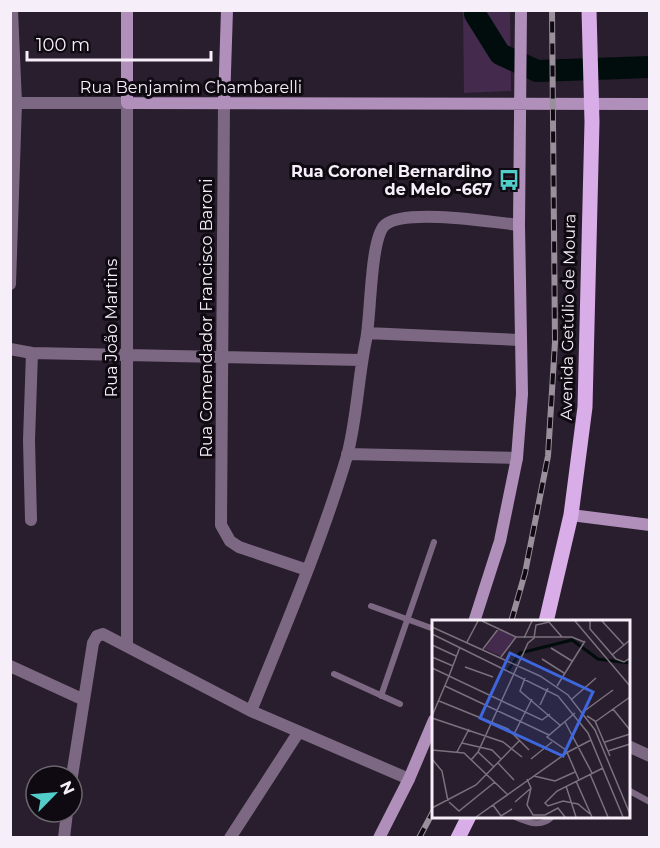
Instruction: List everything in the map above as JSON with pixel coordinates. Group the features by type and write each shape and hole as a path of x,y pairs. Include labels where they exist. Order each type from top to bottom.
{"main road":[{"name":"Avenida Getúlio de Moura","path":"546,620 571,515 585,407 591,86 589,10"},
{"path":"458,837 468,818"}],"street":[{"path":"10,284 12,10"},
{"name":"Rua João Martins","path":"127,10 127,646"},
{"name":"Rua Comendador Francisco Baroni","path":"227,10 224,104 221,514 224,532 239,547 307,570"},
{"path":"474,620 500,541 518,458 522,394 519,225 521,10"},
{"name":"Rua Benjamim Chambarelli","path":"13,103 650,104"},
{"path":"251,711 307,570 347,454 367,333 377,247 382,228 387,223 402,218 418,217 519,225"},
{"path":"367,333 521,340"},
{"path":"10,349 32,353 127,356 362,360"},
{"path":"31,520 29,440 32,353"},
{"path":"347,454 518,458"},
{"path":"571,515 650,525"},
{"path":"74,764 82,699 93,643 97,636 105,634 251,711 409,779"},
{"path":"10,666 82,699"},
{"path":"379,837 409,779 432,725"},
{"path":"230,837 298,733"},
{"path":"630,747 650,756"}],"lane":[{"path":"381,696 435,542"},
{"path":"370,606 432,628"},
{"path":"334,674 400,704"},
{"path":"630,791 650,802"},
{"path":"518,818 535,824 545,823 551,818"}],"shaded area":[{"path":"463,11 510,11 511,91 464,93"}],"waterway":[{"path":"475,14 500,54 537,71 650,67"}],"railway":[{"path":"512,620 525,573 548,456 555,342 552,10"},
{"path":"419,838 432,814"}],"place":[{"name":"Rua Coronel Bernardino de Melo -667","path":"509,180"}]}
